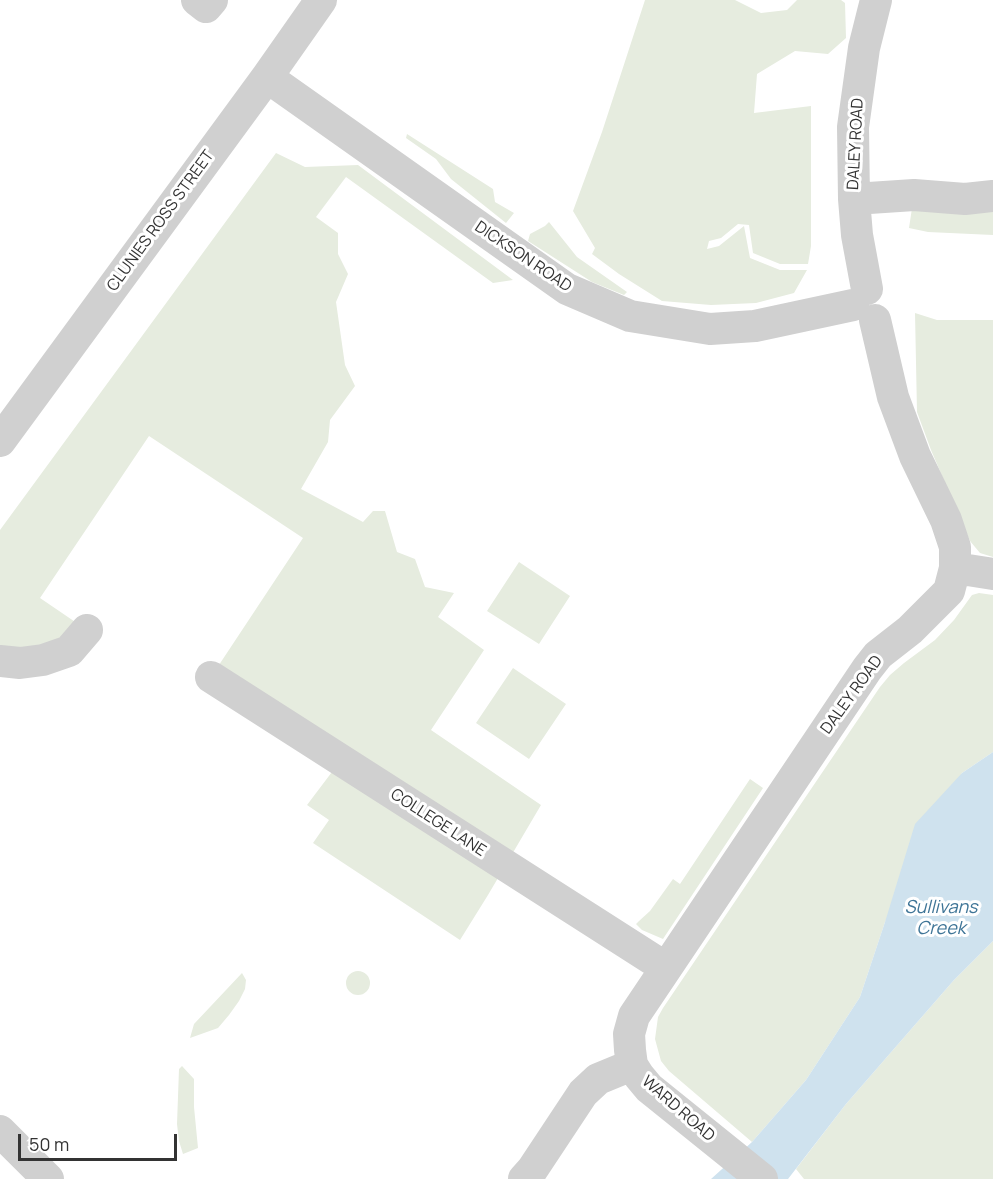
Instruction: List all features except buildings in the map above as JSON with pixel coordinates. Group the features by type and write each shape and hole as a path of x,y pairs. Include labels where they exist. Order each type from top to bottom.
{"street":[{"path":"197,0 206,7 212,0"},
{"name":"CLUNIES ROSS STREET","path":"0,441 321,0"},
{"name":"DALEY ROAD","path":"658,979 867,669 878,655 910,630 949,591 955,568 955,547 946,520 915,456 893,397 865,304 854,199 854,127 864,48 876,0"},
{"name":"DICKSON ROAD","path":"267,77 567,289 630,316 710,329 755,326 865,304"},
{"path":"854,199 914,195 965,199 993,196"},
{"path":"955,568 993,574"},
{"path":"0,661 20,663 43,660 69,651 87,630"},
{"name":"COLLEGE LANE","path":"211,677 658,979"},
{"name":"WARD ROAD","path":"658,979 634,1016 629,1034 632,1065 650,1088 762,1179"},
{"path":"524,1179 584,1093 598,1079 632,1065"},
{"path":"0,1131 48,1179"}],"shaded area":[{"path":"645,0 735,0 761,13 787,10 797,0 841,0 845,3 846,38 828,54 795,51 757,74 754,113 811,106 811,246 808,264 780,264 753,253 749,225 738,224 721,238 709,241 707,249 719,246 744,226 750,258 780,270 807,270 794,293 756,303 711,305 662,301 592,254 595,248 573,211 602,132"},
{"path":"407,134 493,189 495,202 514,213 506,223 451,179 436,159 406,138"},
{"path":"276,153 305,167 358,165 513,280 493,283 346,177 316,217 338,233 338,254 348,274 336,302 345,365 355,386 330,420 328,442 301,489 363,522 373,511 385,511 397,552 415,559 425,587 454,593 438,617 484,650 431,730 541,805 460,940 313,843 329,820 307,805 341,760 211,677 303,538 149,436 40,598 87,630 0,661 0,530"},
{"path":"914,195 993,196 993,235 928,232 909,228"},
{"path":"549,222 577,257 627,292 624,295 592,282 528,241 530,234"},
{"path":"915,313 937,320 993,320 993,557 980,553 970,541 917,412"},
{"path":"519,562 570,596 539,644 487,611"},
{"path":"979,593 993,595 993,752 962,773 885,922 860,997 806,1080 752,1142 669,1071 661,1061 655,1039 658,1017 880,687 904,663 935,640 954,620 972,595"},
{"path":"513,668 566,704 529,759 476,723"},
{"path":"750,779 763,788 663,939 642,930 636,924 650,911 673,879 680,884"},
{"path":"993,941 993,1179 804,1179 796,1169 846,1104 954,980"},
{"path":"358,971 363,972 369,978 369,988 363,994 358,995 353,994 347,988 346,983 347,978 353,972"},
{"path":"242,973 246,980 245,989 229,1015 218,1028 190,1038 194,1024"},
{"path":"182,1066 194,1079 198,1148 183,1154 177,1124 179,1069"}],"water":[{"name":"Sullivans Creek","path":"993,752 993,941 954,980 846,1104 788,1179 711,1179 752,1142 806,1080 860,997 915,824 962,773"}]}
